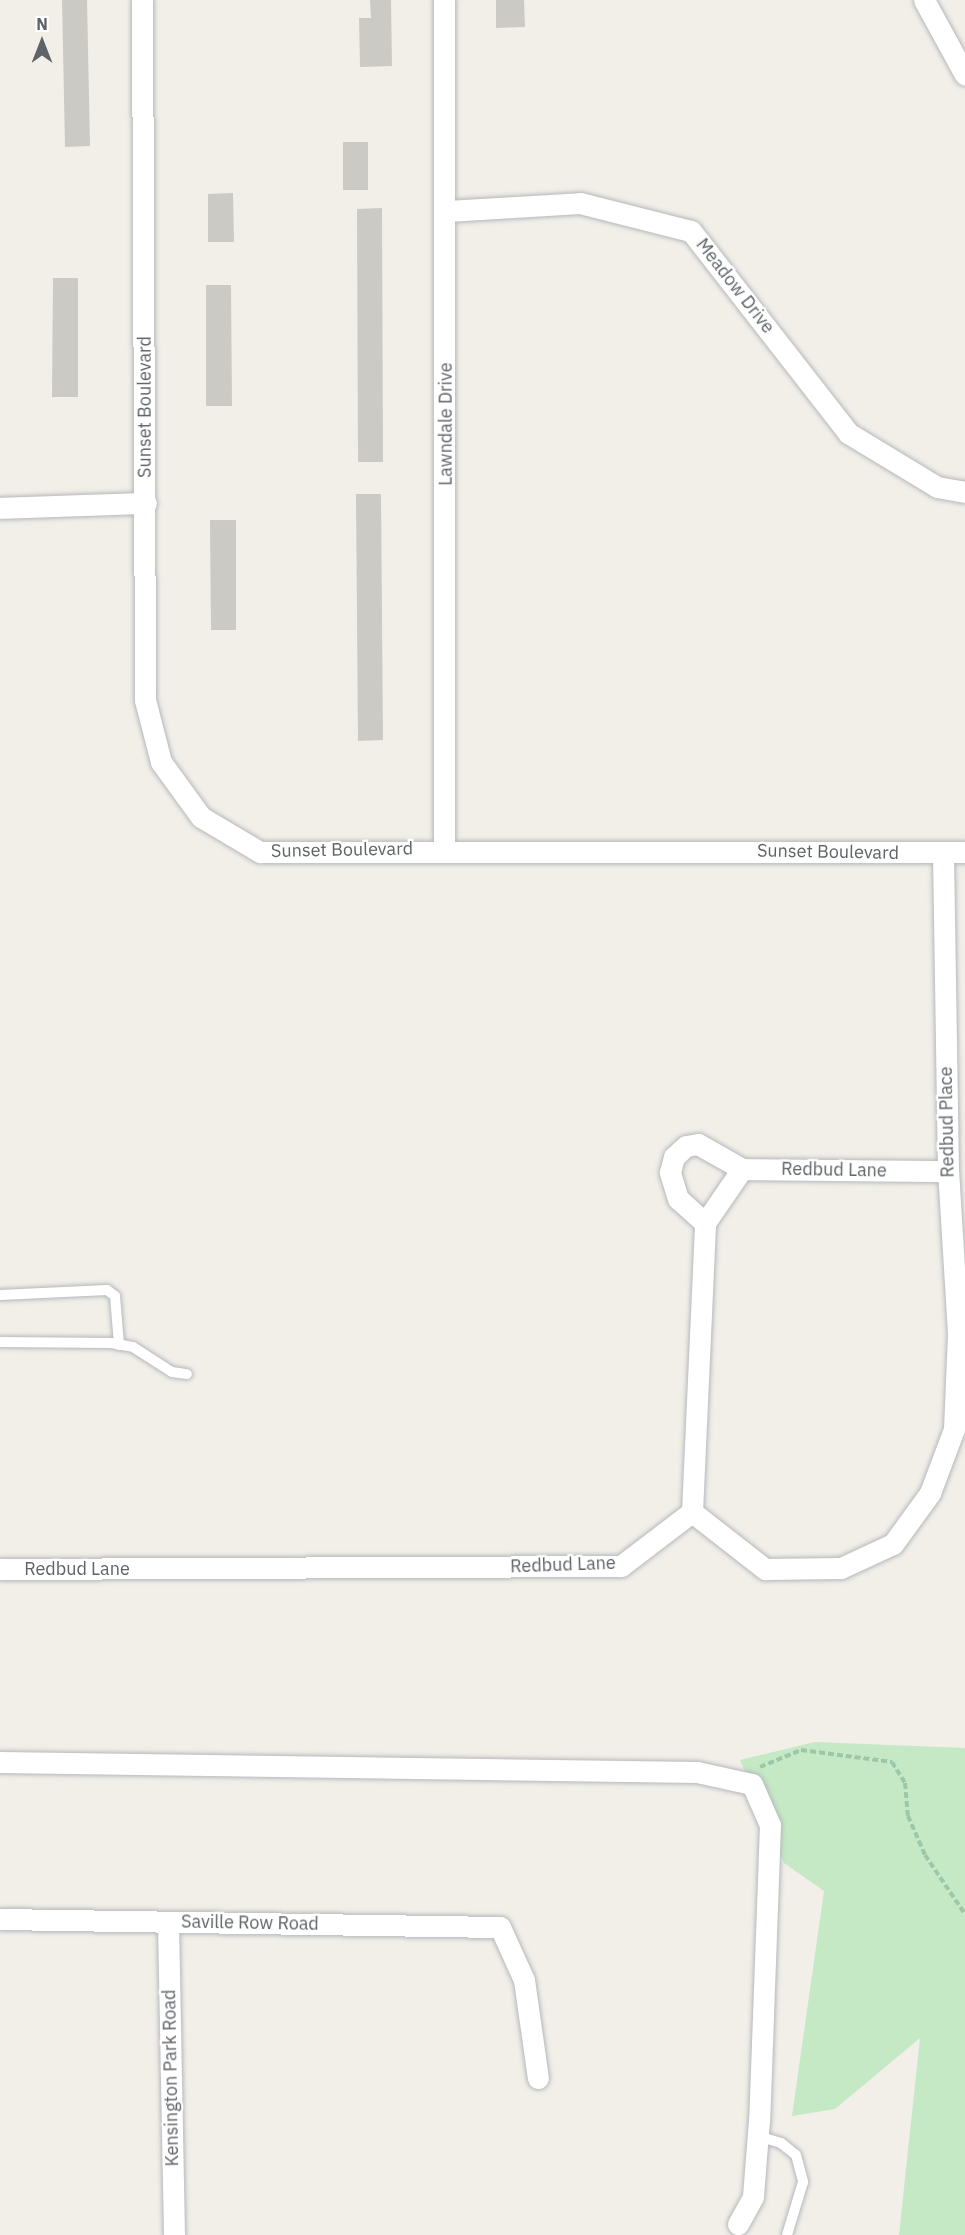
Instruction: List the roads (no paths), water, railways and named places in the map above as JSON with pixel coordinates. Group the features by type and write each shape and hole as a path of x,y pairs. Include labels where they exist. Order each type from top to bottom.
{"street":[{"name":"Sunset Boulevard","path":"142,0 146,503 145,700 161,762 201,817 260,852 444,849 965,852"},
{"name":"Lawndale Drive","path":"444,0 447,211 444,849"},
{"path":"924,0 965,75"},
{"name":"Meadow Drive","path":"447,211 580,202 691,231 848,433 937,487 965,492"},
{"path":"0,508 146,503"},
{"name":"Redbud Place","path":"692,1512 765,1569 841,1568 893,1544 930,1493 954,1429 958,1333 948,1171 943,853"},
{"path":"692,1512 705,1223 742,1169 698,1144 686,1146 674,1157 670,1172 678,1199 705,1223"},
{"name":"Redbud Lane","path":"742,1169 948,1171"},
{"name":"Redbud Lane","path":"0,1569 621,1566 692,1512"},
{"path":"0,1762 697,1772 752,1784 770,1825 758,2136 753,2197 738,2224"},
{"name":"Saville Row Road","path":"0,1919 500,1927 524,1980 538,2078"},
{"name":"Kensington Park Road","path":"168,1922 174,2235"}],"lane":[{"path":"0,1295 107,1290 115,1296 119,1345"},
{"path":"0,1342 119,1345 188,1374"},
{"path":"758,2136 781,2143 796,2155 803,2181 787,2235"}]}
